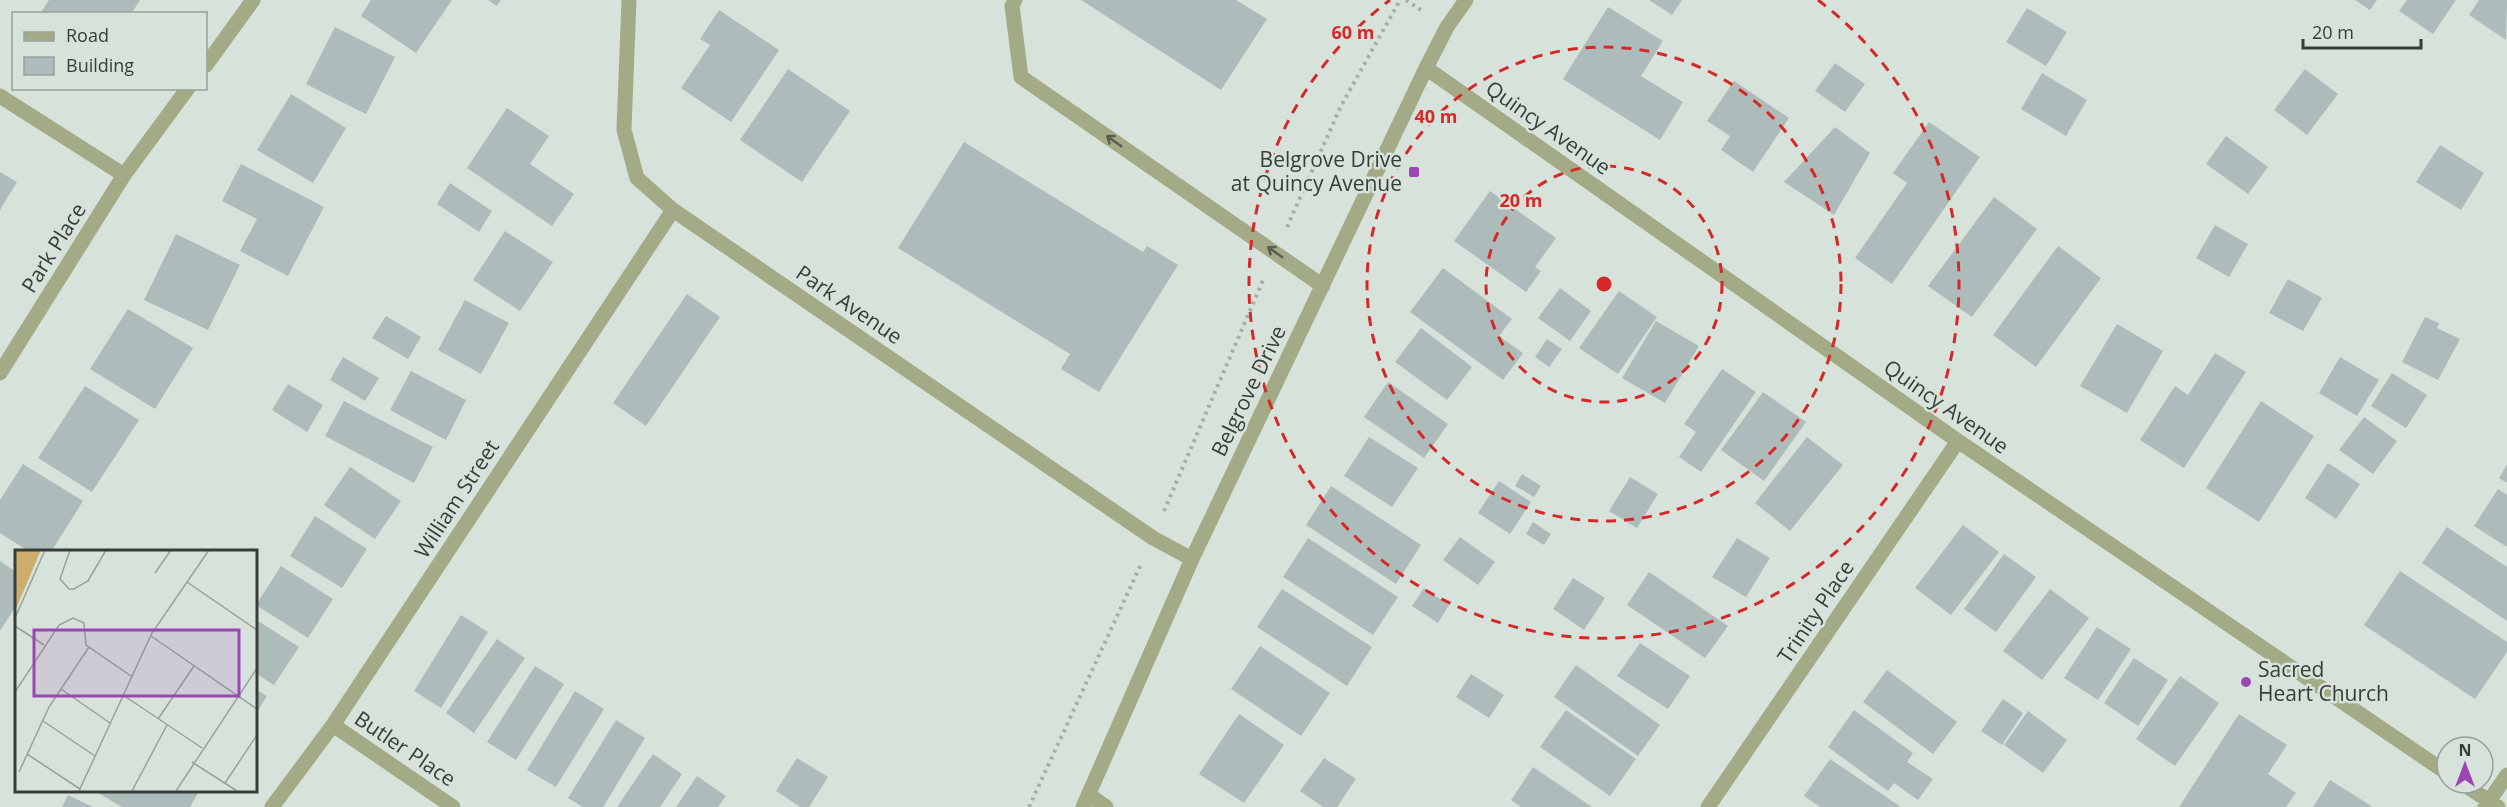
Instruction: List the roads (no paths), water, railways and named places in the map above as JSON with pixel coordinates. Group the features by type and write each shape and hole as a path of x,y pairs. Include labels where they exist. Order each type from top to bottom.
{"street":[{"path":"207,64 254,0"},
{"name":"Park Avenue","path":"629,0 624,130 638,178 674,210 1153,538 1192,559"},
{"path":"1015,0 1012,6 1021,77 1323,286"},
{"name":"Belgrove Drive","path":"1086,801 1192,559 1426,68 1447,27 1466,0"},
{"name":"Quincy Avenue","path":"1426,68 1958,441 2435,765"},
{"path":"0,96 124,175 187,90"},
{"name":"Park Place","path":"0,373 124,175"},
{"name":"William Street","path":"272,807 333,725 674,210"},
{"name":"Trinity Place","path":"1708,807 1958,441"},
{"name":"Butler Place","path":"333,725 453,807"},
{"path":"2477,795 2490,805 2507,775"},
{"path":"1086,801 1106,807"}],"place":[{"name":"Belgrove Drive at Quincy Avenue","path":"1414,172"},
{"name":"Sacred Heart Church","path":"2246,682"}]}
